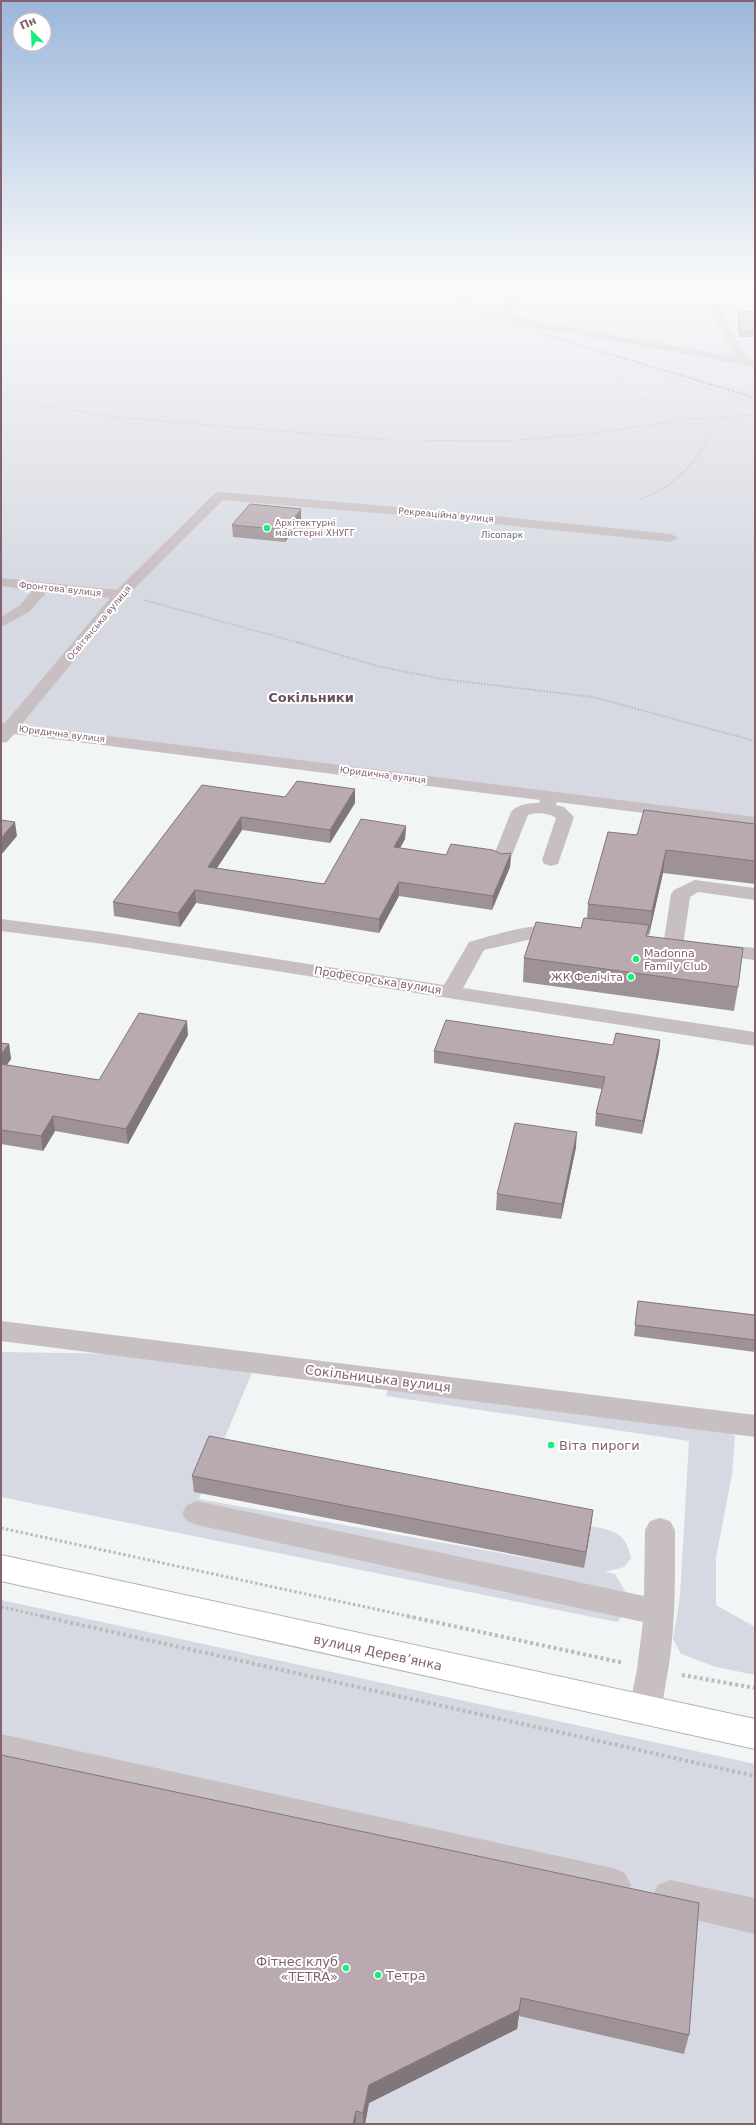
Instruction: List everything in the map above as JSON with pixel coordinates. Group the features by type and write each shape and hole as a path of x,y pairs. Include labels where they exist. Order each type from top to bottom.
{"main road":[{"name":"вулиця Дерев’янка","path":"1,1568 755,1734"}],"street":[{"name":"Рекреаційна вулиця","path":"220,496 445,515 671,538"},
{"name":"Освітянська вулиця","path":"4,731 120,595 220,496"},
{"name":"Фронтова вулиця","path":"1,582 120,595"},
{"path":"1,623 24,609 44,587"},
{"name":"Юридична вулиця","path":"4,731 548,803 755,822"},
{"path":"501,860 520,812 548,803 565,817 551,860"},
{"path":"755,894 695,886 681,894 679,947 755,954"},
{"name":"Професорська вулиця","path":"1,925 103,938 755,1039"},
{"path":"451,991 476,946 545,930 583,935"},
{"name":"Сокільницька вулиця","path":"1,1330 755,1426"},
{"path":"197,1512 659,1612"},
{"path":"645,1710 653,1669 659,1612 660,1530"},
{"path":"1,1749 755,1916"}],"path":[{"path":"626,384 640,396 689,419"},
{"path":"641,499 657,492 678,479 694,460 735,396"},
{"path":"1,399 115,417 389,440 506,442 588,434 689,419 755,415"},
{"path":"120,595 235,624 377,666 442,678 593,697 746,737 755,741"},
{"path":"1,1528 653,1669 755,1688"},
{"path":"1,1607 755,1776"}],"green space":[{"name":"Лісопарк","path":"1,384 755,384 755,821 1,722"},
{"path":"1,1352 259,1356 199,1499 584,1568 591,1526 607,1529 618,1534 622,1538 629,1549 631,1558 624,1567 605,1572 615,1574 633,1605 617,1622 1,1497"},
{"path":"389,1384 724,1429 735,1436 732,1474 716,1558 716,1605 755,1627 755,1675 716,1667 681,1654 673,1639 680,1596 689,1441 386,1396"},
{"name":"Тетра","path":"1,1600 755,1764 755,2124 1,2124"}],"building":[{"path":"250,504 301,509 285,530 232,525"},
{"path":"297,781 355,789 330,830 241,817 208,867 324,884 361,819 406,826 394,847 446,855 451,844 493,850 501,854 511,853 493,896 399,882 379,919 195,890 178,913 113,902 202,785 285,797"},
{"path":"644,810 755,824 755,861 666,850 652,911 588,904 608,832 637,835"},
{"path":"1,820 15,822 1,838"},
{"path":"584,918 649,925 646,936 743,948 738,987 524,958 536,922 581,928"},
{"path":"139,1013 187,1021 126,1129 53,1116 41,1136 1,1130 1,1064 99,1080"},
{"path":"446,1020 613,1045 616,1033 660,1040 643,1121 596,1113 605,1077 434,1051"},
{"path":"1,1043 9,1044 1,1054"},
{"path":"515,1123 577,1132 562,1204 497,1194"},
{"path":"638,1301 755,1315 755,1340 635,1325"},
{"path":"209,1436 593,1510 586,1552 192,1476"},
{"name":"Тетра","path":"1,1755 699,1903 689,2035 521,1998 519,2010 369,2085 363,2113 356,2111 353,2124 1,2124"}],"railway":[{"path":"709,384 755,398"}],"place":[{"name":"Архітектурні майстерні ХНУГГ","path":"267,528"},
{"name":"Madonna Family Club","path":"636,959"},
{"name":"ЖК Фелічіта","path":"631,977"},
{"name":"Віта пироги","path":"551,1445"},
{"name":"Фітнес клуб «TETRA»","path":"346,1968"},
{"name":"Тетра","path":"378,1975"}],"district":[{"name":"Сокільники","path":"311,697"}]}
